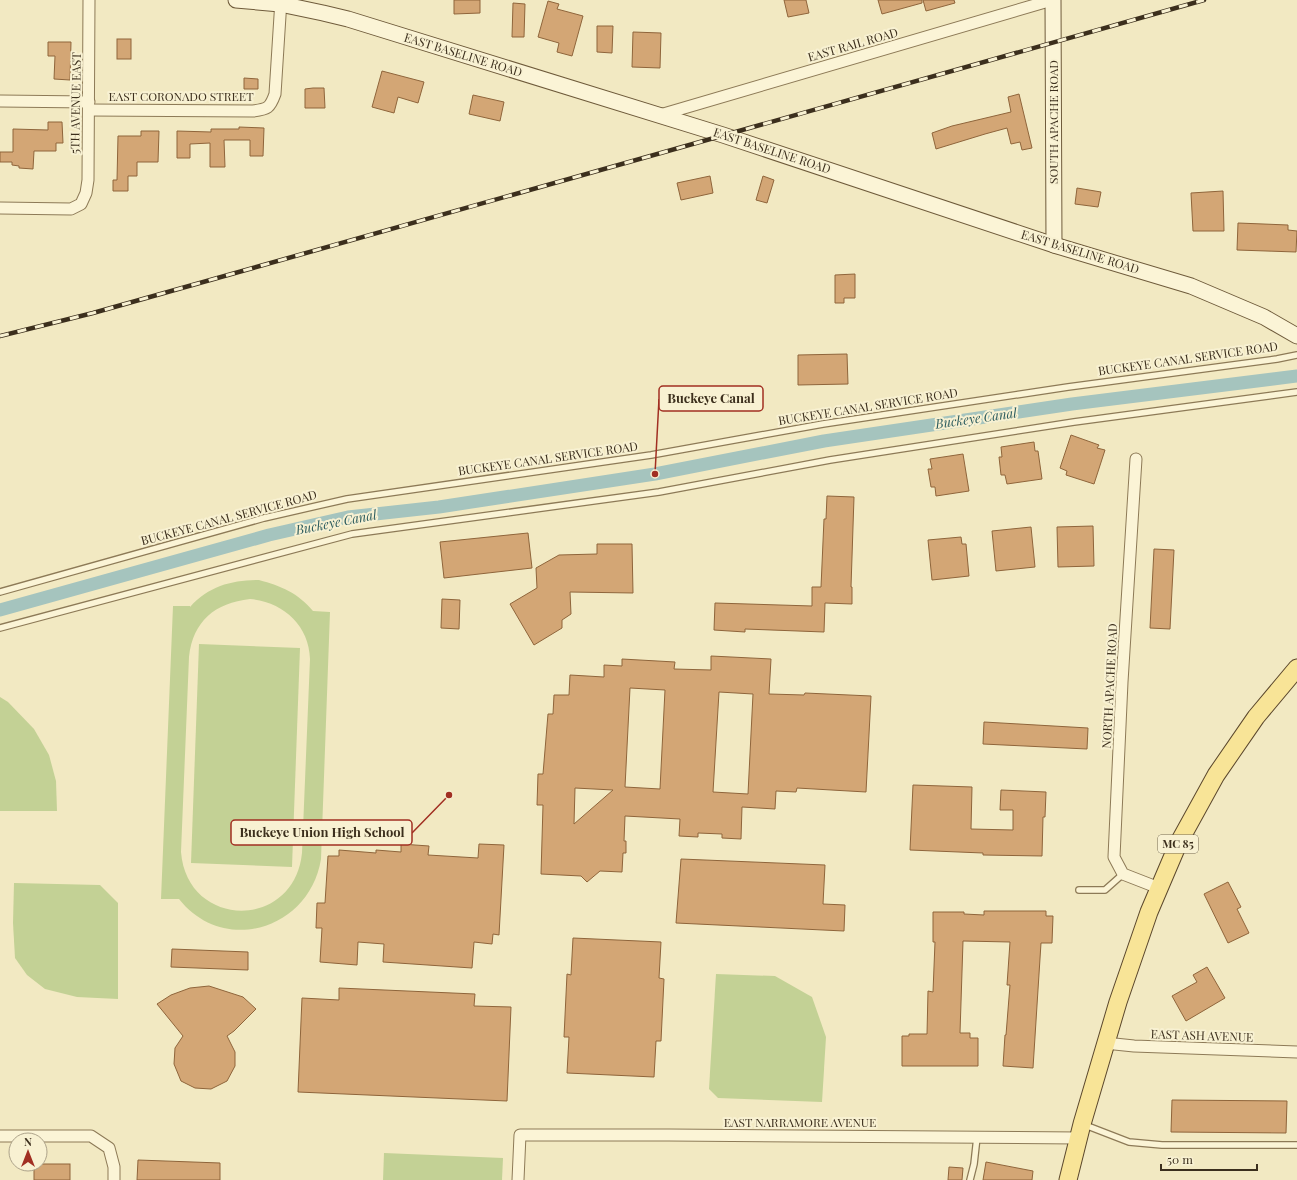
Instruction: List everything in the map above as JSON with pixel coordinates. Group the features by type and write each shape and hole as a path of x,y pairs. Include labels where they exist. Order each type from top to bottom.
{"main road":[{"name":"EAST BASELINE ROAD","path":"236,0 280,2 348,19 660,115 1054,244 1190,286 1264,317 1297,336"},
{"name":"SOUTH APACHE ROAD","path":"1053,0 1054,244"},
{"name":"MC 85","path":"1068,1180 1080,1131 1118,1002 1149,912 1178,844 1216,775 1256,717 1297,668"}],"street":[{"name":"5TH AVENUE EAST","path":"0,208 71,208 81,204 86,193 88,180 89,0"},
{"name":"EAST RAIL ROAD","path":"660,115 1053,0"},
{"name":"EAST CORONADO STREET","path":"0,101 89,106 253,111 264,110 271,105 275,94 280,2"},
{"name":"NORTH APACHE ROAD","path":"1123,874 1114,858 1136,459"},
{"path":"1123,874 1159,888"},
{"name":"EAST ASH AVENUE","path":"1106,1043 1134,1046 1297,1052"},
{"name":"EAST NARRAMORE AVENUE","path":"518,1180 520,1135 977,1137 1080,1131"},
{"path":"0,1136 91,1136 109,1148 114,1167 114,1180"}],"lane":[{"name":"BUCKEYE CANAL SERVICE ROAD","path":"0,592 264,518 347,499 651,455 823,424 1068,387 1297,355"},
{"path":"0,628 352,534 659,492 853,456 1074,422 1297,392"},
{"path":"1079,890 1105,890 1123,874"},
{"path":"1080,1131 1129,1142 1162,1145 1297,1145"},
{"path":"970,1180 974,1164 977,1137"}],"green space":[{"path":"259,580 289,591 301,599 313,611 330,612 321,859 314,883 300,903 283,917 263,927 241,930 219,927 198,917 179,899 161,899 173,606 190,607 213,589 230,583","holes":["250,599 262,601 283,610 292,617 305,636 310,659 302,853 295,879 281,897 262,907 241,911 220,907 201,896 188,877 181,852 189,657 191,644 195,633 208,616 216,610 237,601"]},
{"path":"199,644 300,648 292,867 191,863"},
{"path":"0,697 8,702 34,729 49,755 56,781 57,811 0,811"},
{"path":"14,883 100,885 118,903 118,999 77,997 45,989 27,975 15,958 13,923"},
{"path":"716,974 775,976 812,997 826,1037 822,1102 718,1098 709,1089"},
{"path":"384,1153 503,1158 502,1180 383,1180"}],"building":[{"path":"454,0 480,0 480,13 454,14"},
{"path":"784,0 806,0 809,13 788,17"},
{"path":"878,0 922,0 922,3 882,14"},
{"path":"923,0 954,0 955,3 926,11"},
{"path":"548,1 559,4 557,9 583,16 572,56 557,52 559,43 538,37"},
{"path":"513,3 525,4 524,37 512,37"},
{"path":"597,26 613,26 612,53 597,52"},
{"path":"633,32 661,33 660,68 632,67"},
{"path":"117,39 131,39 131,59 117,59"},
{"path":"48,42 71,42 70,80 54,79 55,56 48,56"},
{"path":"382,71 424,82 418,103 398,97 394,113 372,107"},
{"path":"244,78 258,79 258,89 244,89"},
{"path":"324,88 325,108 305,108 305,89"},
{"path":"1019,94 1032,148 1022,150 1020,142 1011,144 1007,128 936,149 932,133 952,126 1011,112 1008,97"},
{"path":"473,95 504,102 500,121 469,114"},
{"path":"48,122 62,122 63,143 56,143 56,151 34,151 33,169 19,168 19,166 12,165 12,162 0,162 0,152 13,152 13,129 48,130"},
{"path":"239,127 264,128 263,156 250,156 250,140 224,140 225,167 210,167 210,143 190,144 190,158 177,158 177,131 211,132 211,129 239,129"},
{"path":"141,131 159,131 158,162 137,162 137,176 128,176 128,191 113,191 113,180 117,180 118,136 141,136"},
{"path":"710,176 713,193 681,200 677,183"},
{"path":"763,176 774,180 767,203 756,200"},
{"path":"1077,188 1101,192 1098,207 1075,204"},
{"path":"1223,191 1224,231 1193,231 1191,193"},
{"path":"1238,223 1288,225 1288,230 1297,231 1296,252 1237,250"},
{"path":"855,274 855,298 844,298 844,303 835,303 835,275"},
{"path":"847,354 848,384 798,385 798,355"},
{"path":"1071,435 1099,445 1097,448 1105,450 1094,484 1066,475 1067,471 1060,468"},
{"path":"1034,442 1035,451 1038,451 1042,479 1007,484 1005,475 1001,475 999,457 1002,457 1001,447"},
{"path":"963,454 969,491 936,496 935,487 931,487 928,469 932,469 930,459"},
{"path":"827,496 854,497 851,587 852,604 825,603 824,632 745,629 745,632 714,630 715,603 812,606 812,587 821,587 824,519 826,519"},
{"path":"1093,526 1094,566 1058,567 1057,527"},
{"path":"1031,527 1035,567 996,571 992,531"},
{"path":"528,533 532,568 444,578 440,542"},
{"path":"961,537 962,544 966,544 969,576 932,580 928,540"},
{"path":"597,544 632,544 633,593 570,592 571,614 562,620 562,628 534,645 510,604 537,588 536,568 559,555 597,554"},
{"path":"1154,549 1174,550 1170,629 1150,628"},
{"path":"442,599 460,600 459,629 441,628"},
{"path":"711,656 771,659 769,694 804,695 805,693 871,696 866,792 797,788 796,792 776,791 775,809 742,807 741,839 722,838 722,834 698,833 698,837 679,836 680,819 625,816 624,841 626,841 626,853 623,853 622,872 600,871 587,882 581,876 541,874 543,805 537,805 538,774 543,774 548,714 553,714 554,695 569,695 570,675 604,677 604,665 622,666 622,659 675,662 674,669 711,670","holes":["630,688 665,690 660,789 625,787","719,692 753,694 748,794 713,792","575,788 613,790 574,824"]},
{"path":"984,722 1088,728 1087,749 983,744"},
{"path":"913,785 972,787 971,829 1013,830 1013,810 1000,810 1001,790 1046,792 1045,817 1043,817 1042,856 983,855 983,853 910,850"},
{"path":"401,844 429,846 428,855 478,858 479,844 504,845 499,935 493,934 492,944 474,942 472,968 383,962 384,944 358,942 357,965 320,962 322,928 316,928 317,903 325,903 328,856 339,856 339,850 376,853 376,850 401,852"},
{"path":"681,859 825,865 823,904 845,905 844,931 676,923"},
{"path":"1228,882 1241,907 1237,909 1249,933 1228,943 1204,894"},
{"path":"984,911 1046,911 1046,916 1053,916 1052,943 1041,943 1033,1068 1003,1066 1010,985 1007,985 1010,942 963,941 960,1033 970,1033 970,1038 978,1038 978,1066 902,1066 902,1036 909,1036 909,1034 927,1034 928,991 933,992 935,942 933,942 933,912 964,912 964,914 984,915"},
{"path":"573,938 661,942 659,978 664,979 661,1041 656,1041 654,1077 567,1073 569,1037 564,1037 567,974 571,975"},
{"path":"172,949 248,952 248,970 171,967"},
{"path":"1207,967 1225,998 1186,1021 1172,996 1197,982 1193,975"},
{"path":"209,986 243,997 256,1009 227,1036 235,1052 235,1066 227,1081 211,1089 195,1088 181,1081 174,1064 175,1048 183,1036 157,1004 171,995 190,988"},
{"path":"339,988 475,994 474,1006 511,1007 507,1101 298,1092 302,998 339,1000"},
{"path":"1172,1100 1287,1101 1286,1133 1171,1132"},
{"path":"138,1160 220,1163 220,1180 137,1180"},
{"path":"986,1162 1033,1171 1032,1180 983,1180"},
{"path":"48,1164 70,1164 70,1180 34,1180 34,1172 48,1172"},
{"path":"949,1167 963,1168 962,1180 948,1180"}],"waterway":[{"name":"Buckeye Canal","path":"0,610 269,535 348,517 439,507 655,474 824,441 1072,404 1297,376"}],"railway":[{"path":"0,336 93,313 1204,0"}],"place":[{"name":"Buckeye Canal","path":"655,474"},
{"name":"Buckeye Union High School","path":"449,795"}]}
